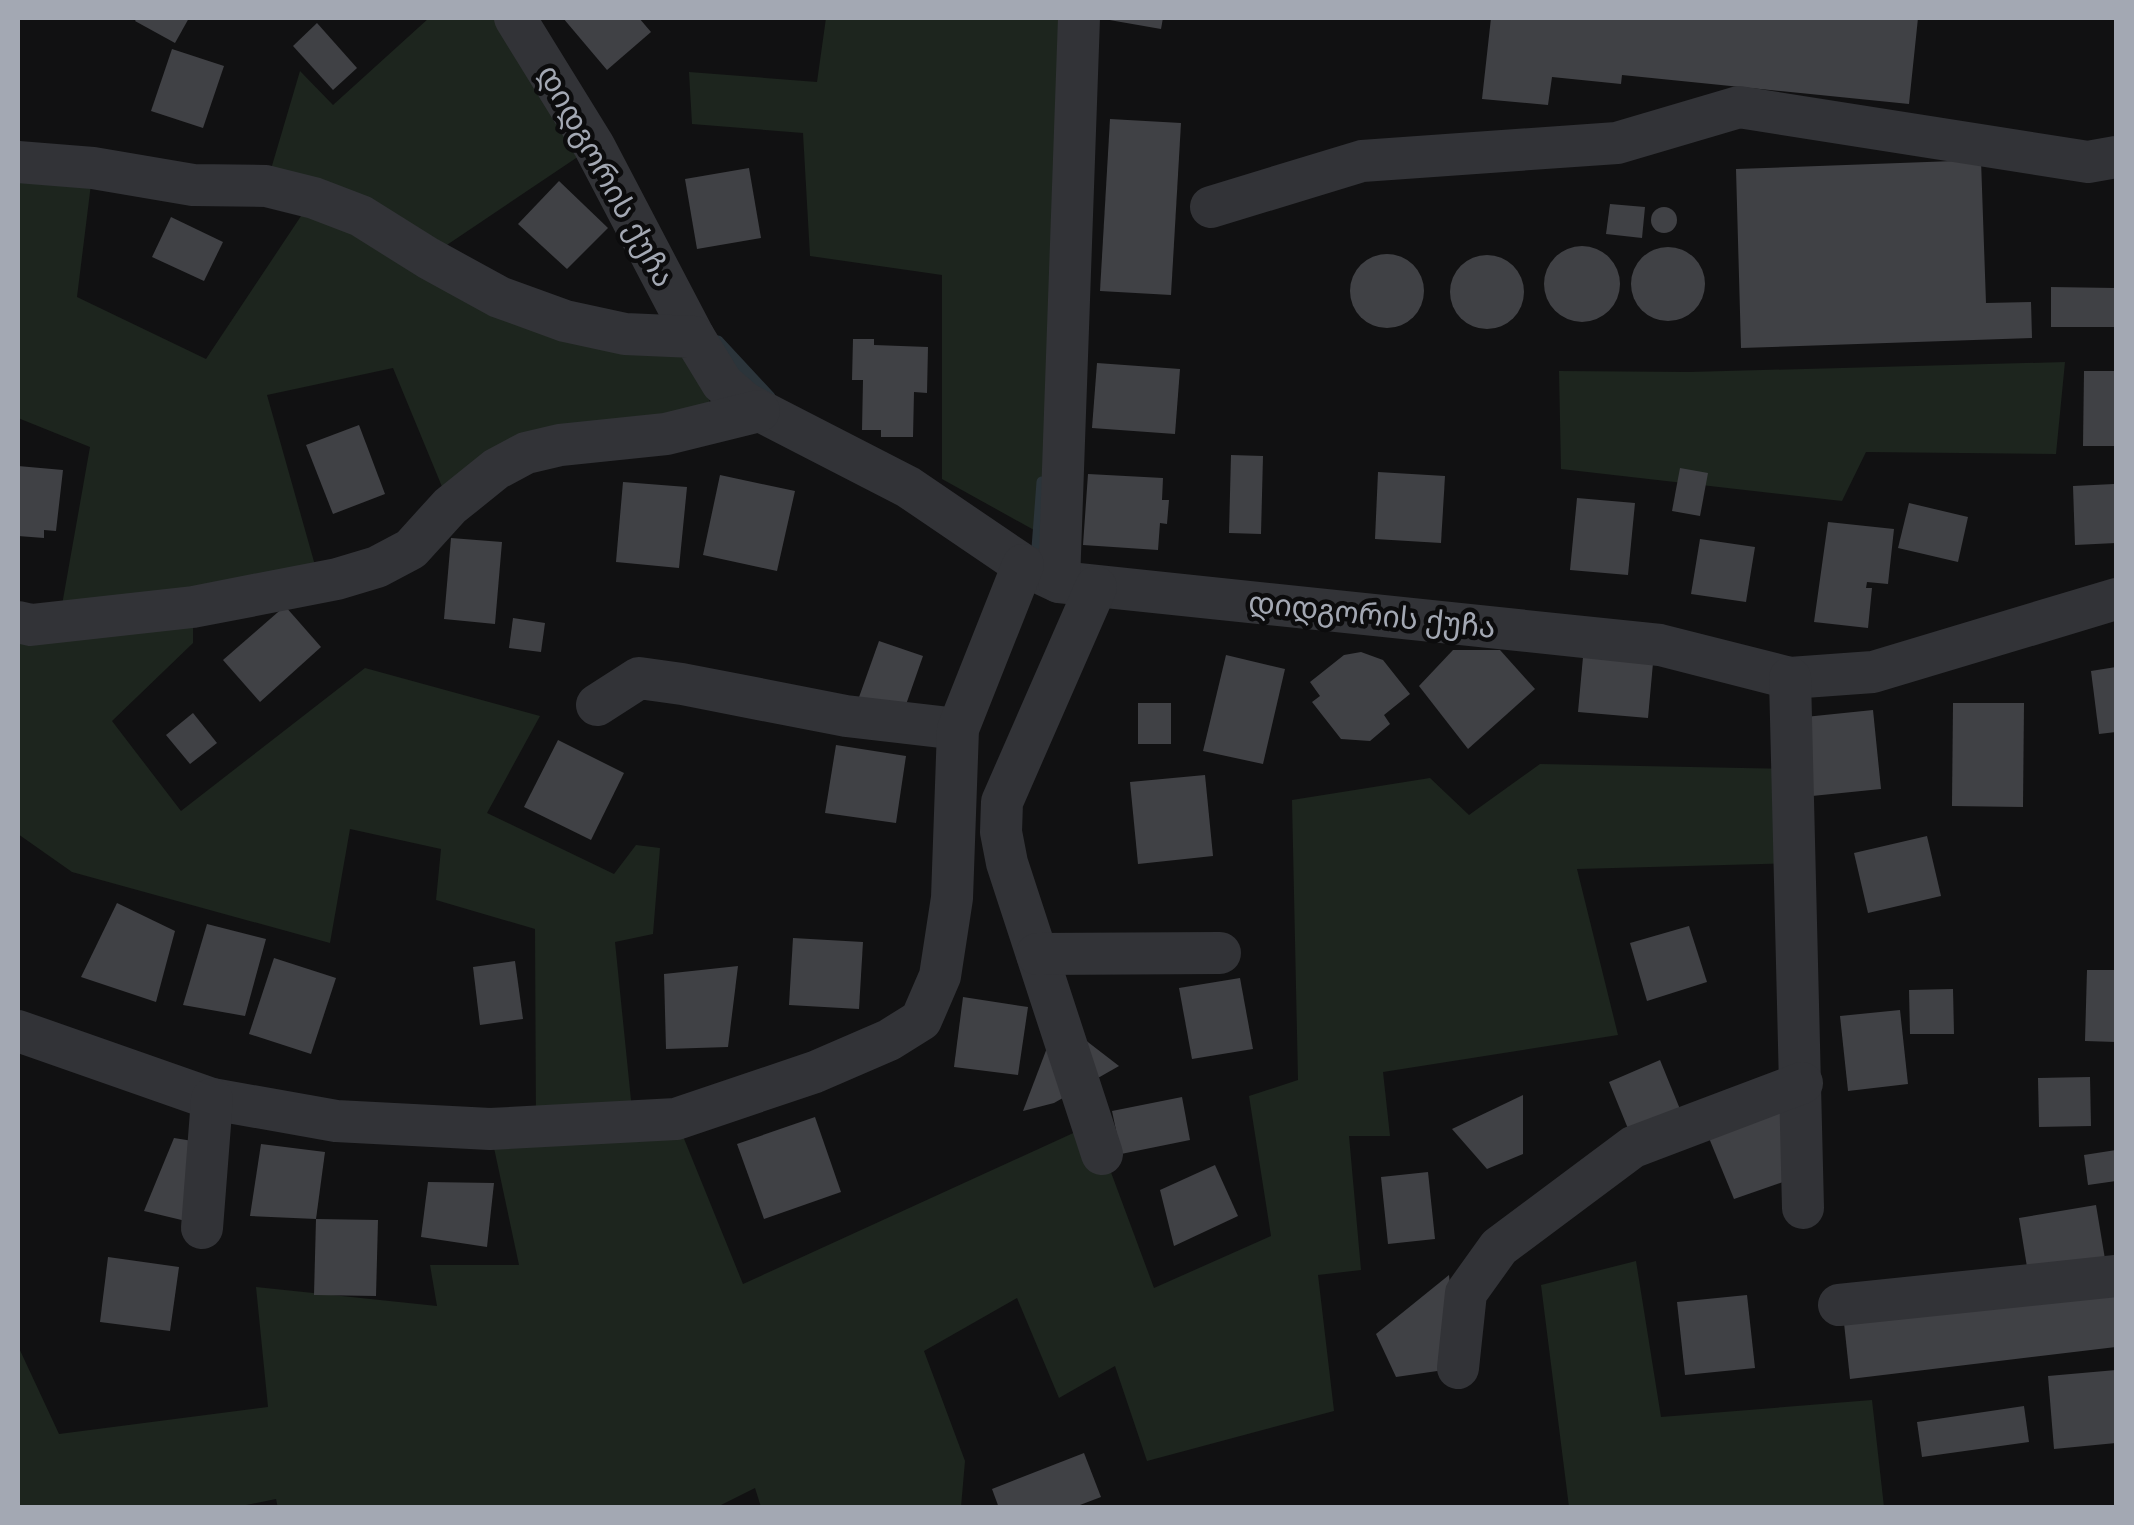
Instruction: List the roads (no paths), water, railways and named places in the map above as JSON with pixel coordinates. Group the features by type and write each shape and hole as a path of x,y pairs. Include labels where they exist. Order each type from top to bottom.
{"street":[{"name":"დიდგორის ქუჩა","path":"515,18 594,146 722,383 759,411 908,487 1059,578 1660,645 1790,678 1873,672 2116,599"},
{"path":"1079,18 1059,578 1002,802 1001,832 1007,862 1102,1154"},
{"path":"1212,207 1362,161 1617,144 1739,106 2088,162 2116,157"},
{"name":"დიდგორის ქუჩა","path":"18,162 93,168 194,185 266,186 314,198 361,216 500,296 565,321 625,334 694,337"},
{"path":"18,622 31,625 193,607 338,579 376,567 411,549 450,506 496,469 526,452 666,434 759,411"},
{"path":"18,1031 212,1099 336,1121 490,1129 676,1119 815,1072 889,1040 922,1020 940,976 952,898 958,728 1059,578"},
{"path":"597,705 639,678 846,716 958,728"},
{"path":"1790,678 1803,1208"},
{"path":"1037,954 1220,953"},
{"path":"1458,1368 1466,1293 1499,1247 1634,1146 1802,1082"},
{"path":"202,1228 212,1099"},
{"path":"1839,1305 2116,1276"}],"waterway":[{"path":"718,341 770,397"},
{"path":"1037,548 1042,482"}]}
